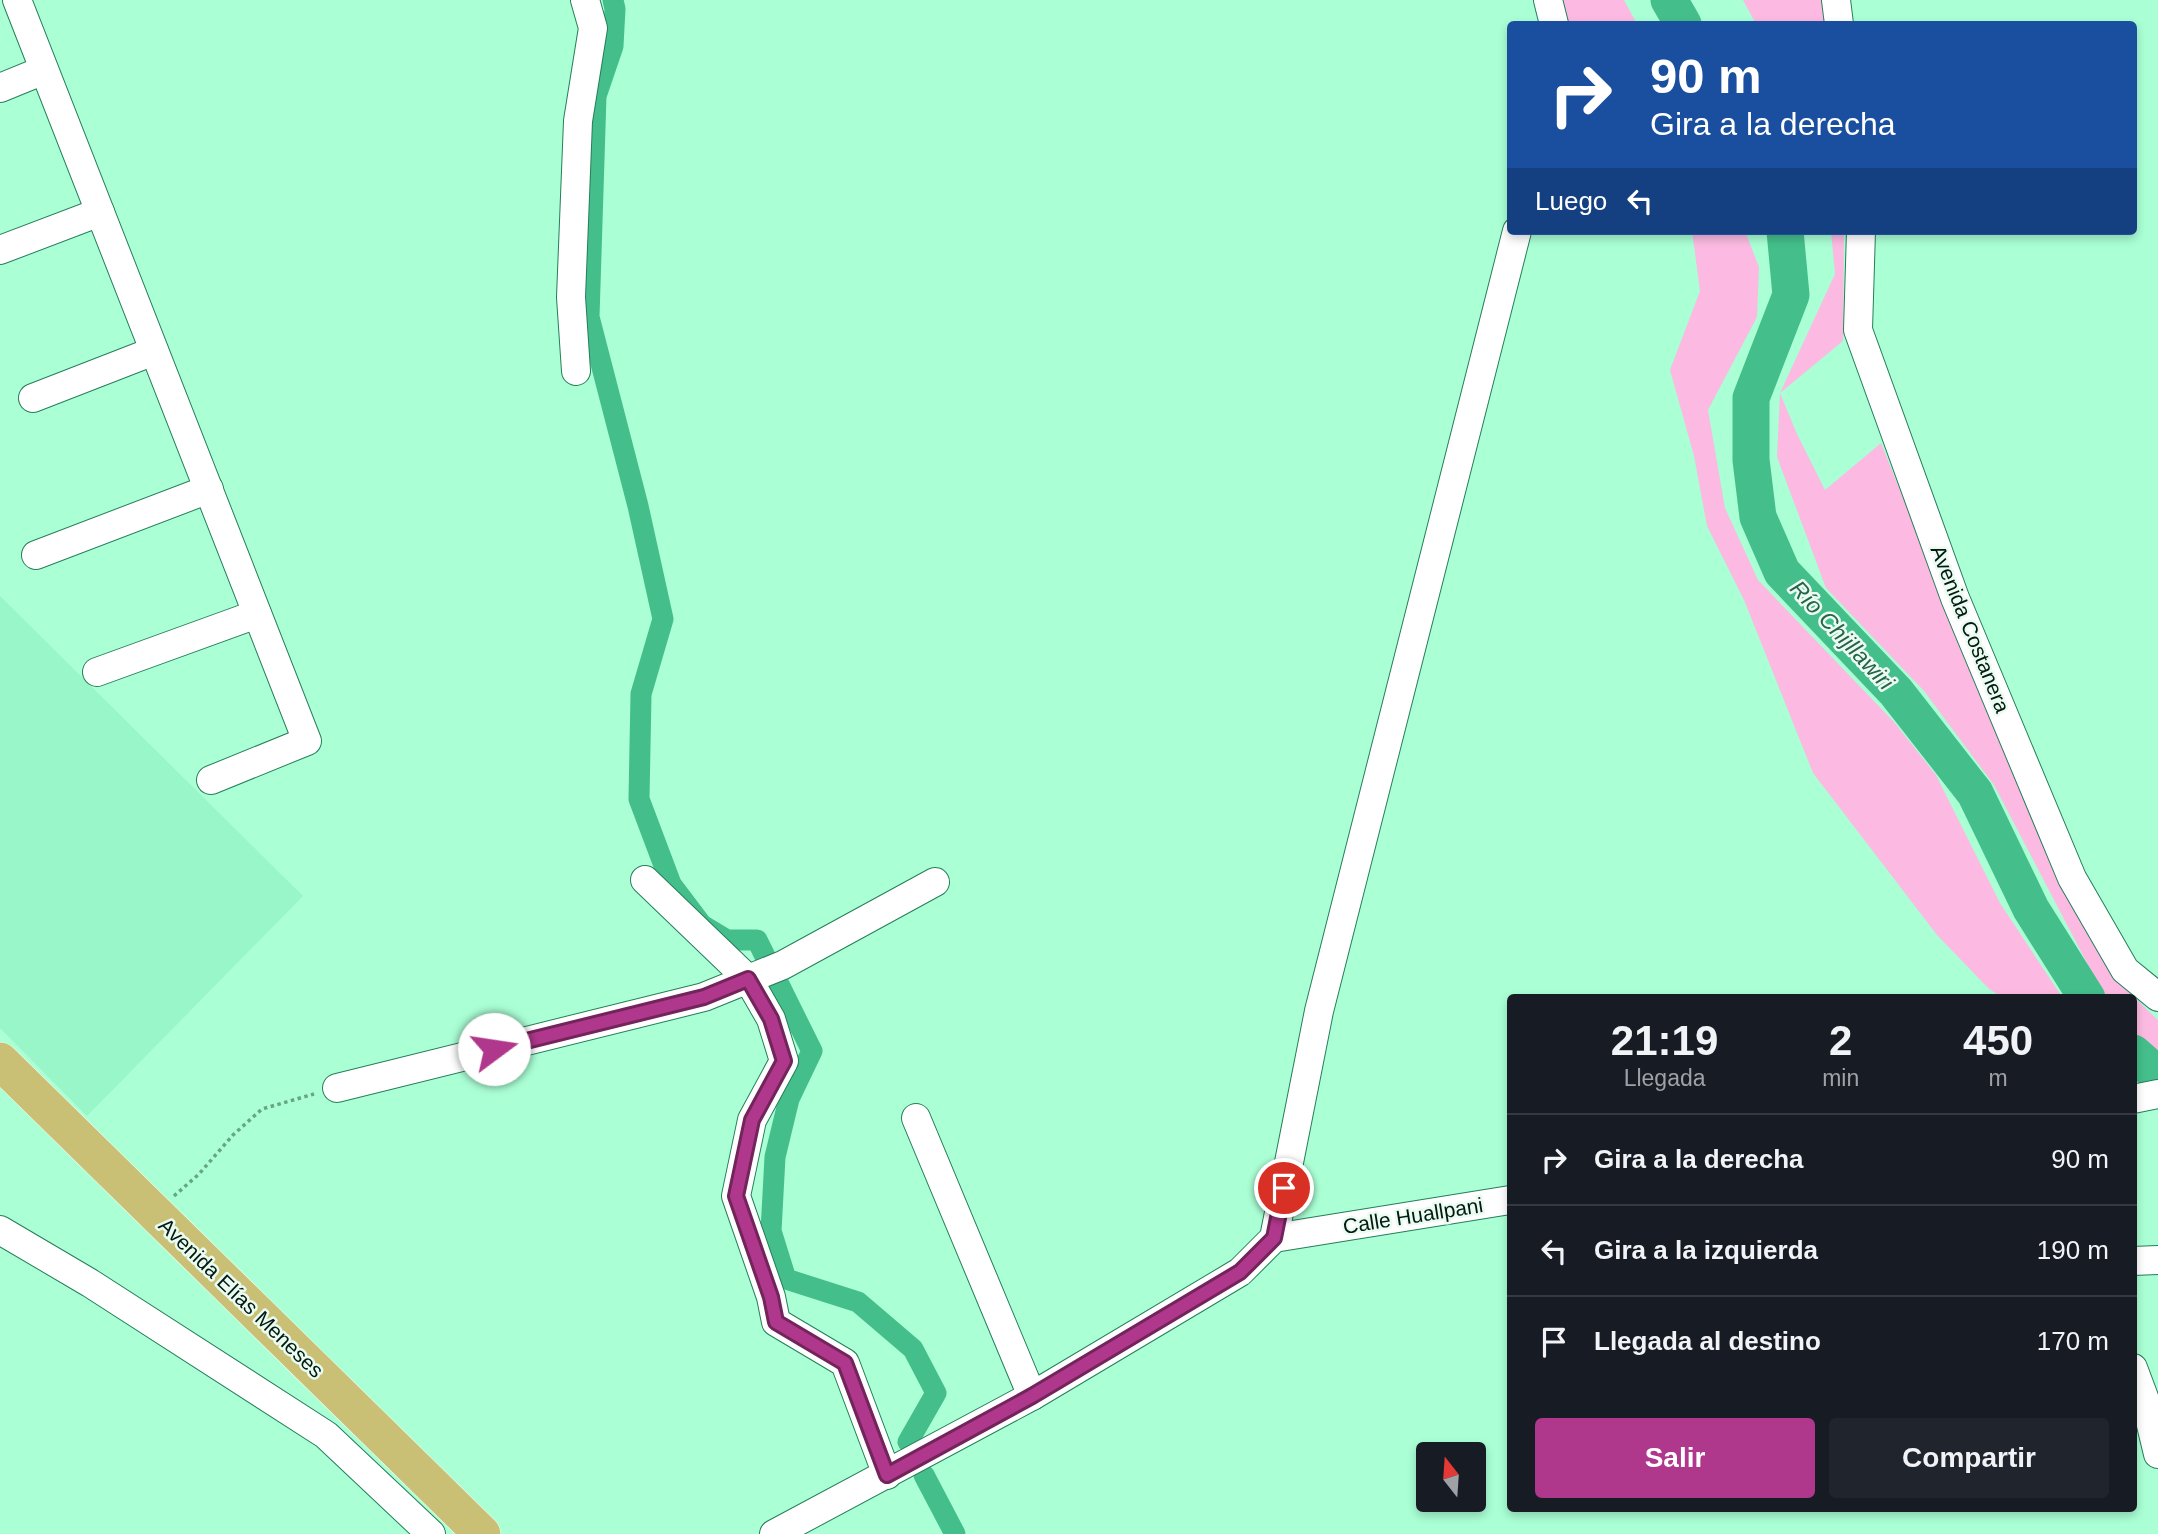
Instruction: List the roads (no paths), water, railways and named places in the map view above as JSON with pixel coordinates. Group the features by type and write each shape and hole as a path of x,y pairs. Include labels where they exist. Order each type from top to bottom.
{"main road":[{"name":"Avenida Elías Meneses","path":"0,1061 482,1534"}],"street":[{"path":"17,0 307,741 211,780"},
{"path":"576,371 571,297 578,121 593,28 585,0"},
{"path":"1548,0 1553,21"},
{"path":"1836,0 1839,21"},
{"path":"0,88 44,70"},
{"path":"0,250 100,212"},
{"path":"774,1534 1032,1396 1240,1272 1274,1238 1319,1012 1516,235"},
{"name":"Avenida Costanera","path":"1861,235 1858,330 1955,598 2072,878 2125,970 2158,997"},
{"path":"33,398 154,351"},
{"path":"36,555 209,489"},
{"path":"97,672 257,614"},
{"path":"645,880 764,973 771,1019 784,1061 752,1120 736,1196 771,1297 776,1322 845,1363 887,1475"},
{"path":"337,1088 704,997 764,973 935,883"},
{"path":"916,1118 1032,1396"},
{"name":"Calle Huallpani","path":"1274,1238 1507,1200"},
{"path":"0,1230 90,1283 326,1435 431,1534"},
{"path":"2137,1261 2158,1260"},
{"path":"2137,1379 2158,1454"}],"waterway":[{"path":"613,0 613,46 596,96 589,317 638,506 663,619 641,694 639,799 671,884 702,925 727,940 757,940 812,1051 789,1099 775,1157 771,1231 786,1279 858,1302 913,1349 936,1393 908,1442"},
{"name":"Río Chijllawiri","path":"1669,0 1681,21"},
{"name":"Río Chijllawiri","path":"1785,235 1791,295 1751,398 1751,460 1758,517 1782,572 1896,692 1975,793 2031,909 2084,994"},
{"name":"Río Chijllawiri","path":"2137,1057 2158,1075"},
{"path":"924,1475 955,1534"}]}
